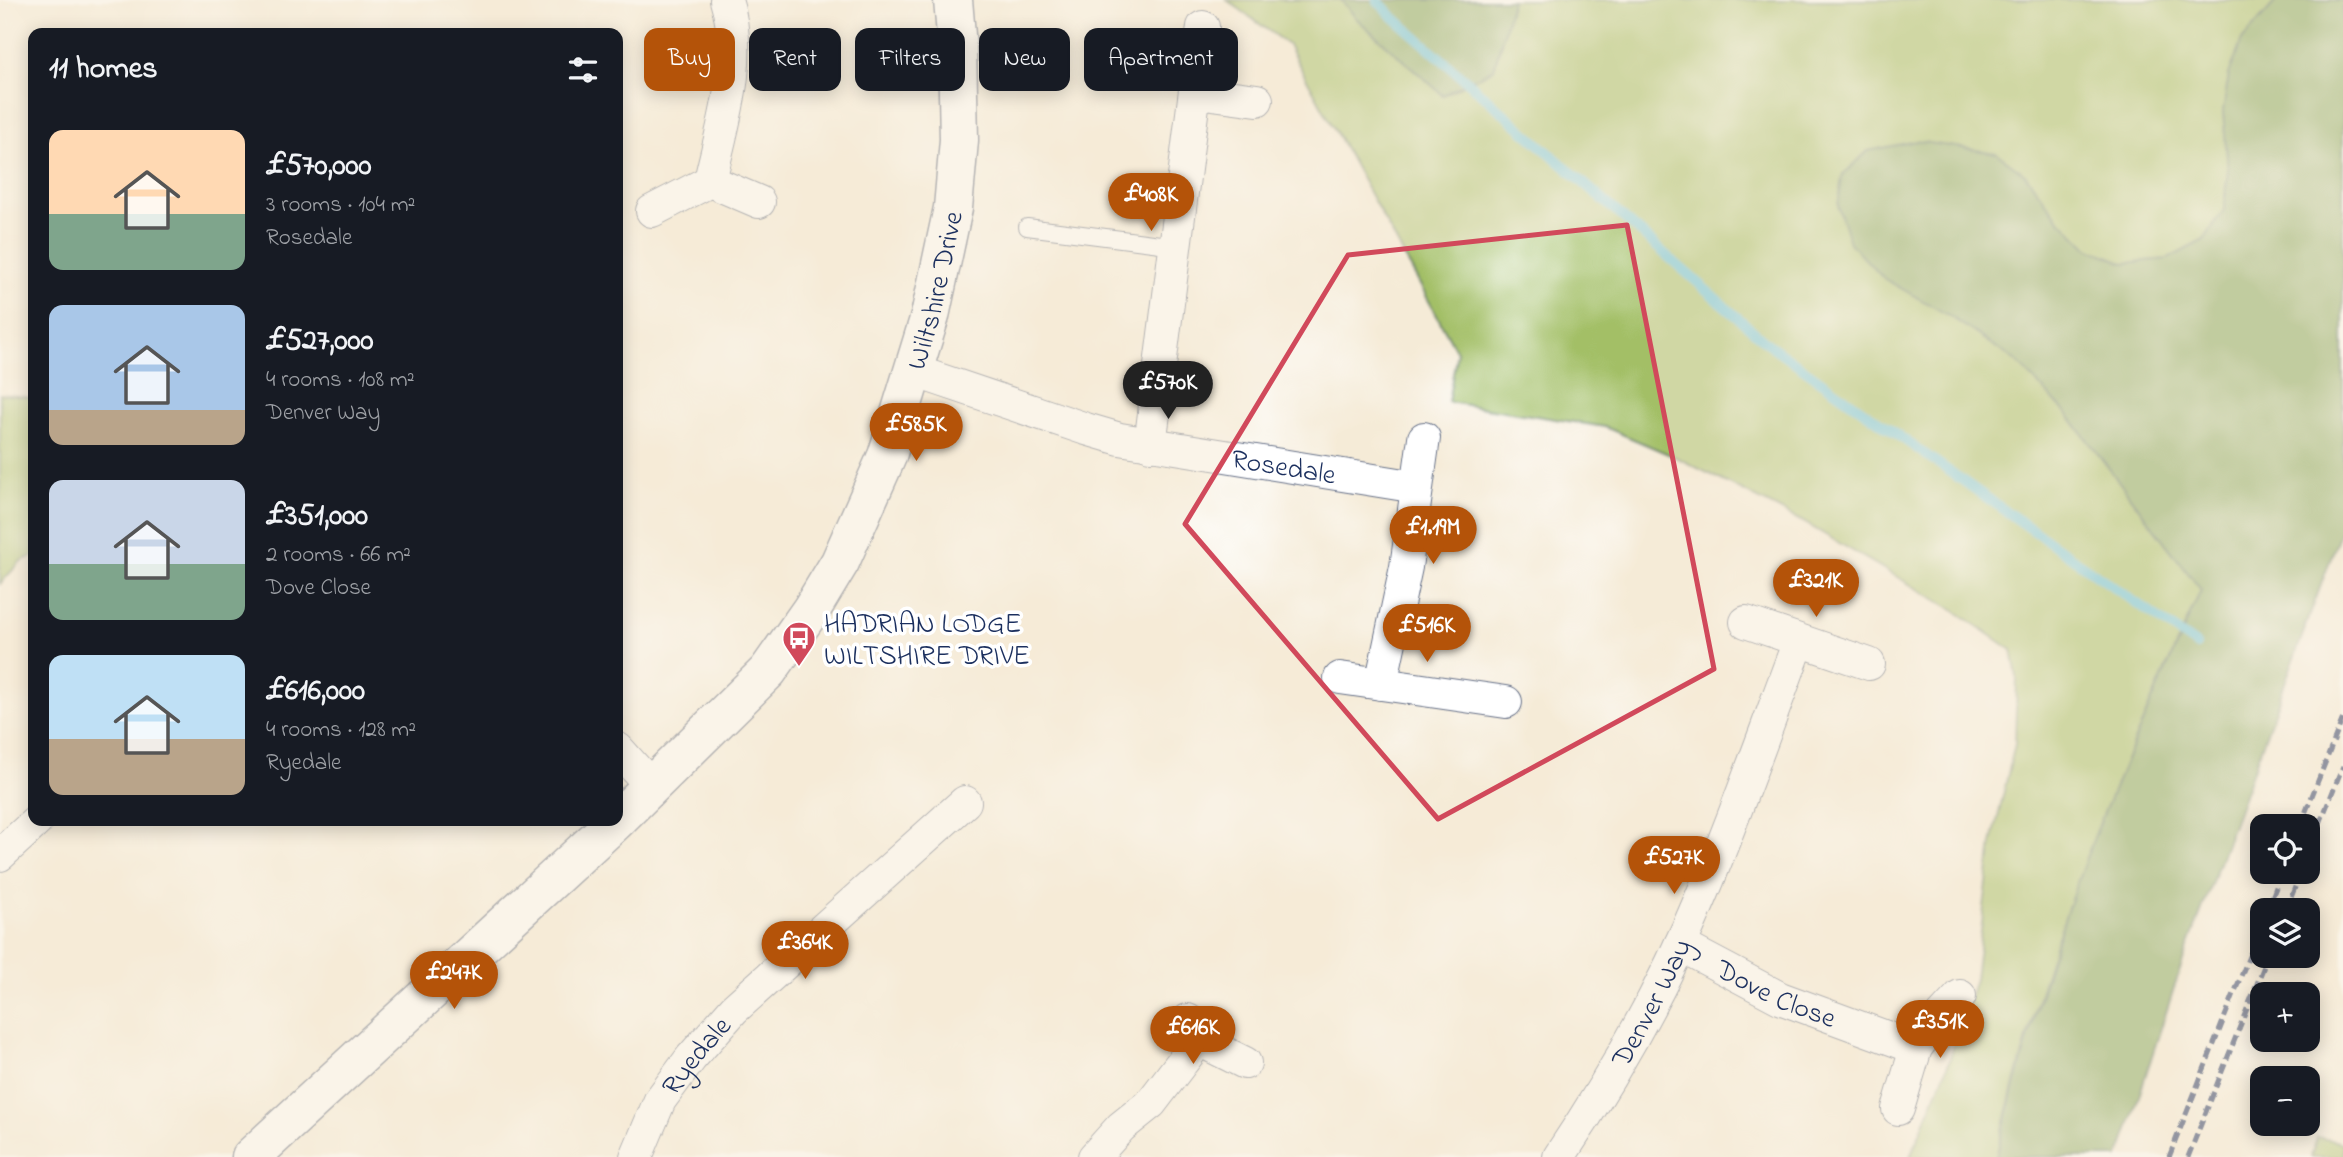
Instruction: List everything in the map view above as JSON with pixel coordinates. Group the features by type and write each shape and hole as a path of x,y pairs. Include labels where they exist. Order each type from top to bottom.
{"street":[{"path":"710,181 732,81 734,36 726,0"},
{"name":"Wiltshire Drive","path":"623,814 768,671 811,610 840,562 887,457 914,371 944,255 953,208 959,140 953,0"},
{"path":"1150,445 1197,92 1203,27"},
{"path":"1197,92 1256,100"},
{"path":"710,181 759,202"},
{"path":"652,211 710,181"},
{"name":"Rosedale","path":"914,371 1086,429 1150,445 1417,487"},
{"path":"1381,684 1406,567 1424,438"},
{"path":"1746,622 1869,664"},
{"name":"Denver Way","path":"1559,1157 1601,1094 1680,945 1711,874 1799,642"},
{"path":"1340,678 1506,702"},
{"path":"623,755 652,787"},
{"name":"Ryedale","path":"636,1157 660,1100 715,1028 965,802"},
{"path":"0,855 32,826"},
{"name":"Wiltshire Drive","path":"264,1153 611,826"},
{"name":"Dove Close","path":"1680,945 1780,998 1916,1048"},
{"path":"1898,1109 1916,1048 1960,996"},
{"path":"1094,1157 1107,1140 1151,1103 1194,1030 1245,1063"}],"lane":[{"path":"1027,227 1176,246"}],"highlighted area":[{"path":"1627,225 1714,669 1438,819 1185,524 1348,255"}],"green space":[{"path":"1227,0 1341,0 1357,19 1443,95 1494,69 1512,0 2277,0 2242,40 2223,111 2228,169 2224,210 2204,240 2168,259 2124,263 2088,248 2058,218 2025,174 1883,278 1948,315 2016,361 2070,417 2201,590 2137,735 2077,883 2036,1004 1996,1157 1910,1157 1946,1070 1975,979 1992,843 2015,744 2017,677 2012,650 1957,612 1803,522 1680,459 1605,427 1448,402 1457,352 1288,45"},
{"path":"1341,0 1512,0 1494,69 1443,95 1357,19"},
{"path":"2277,0 2343,0 2343,525 2182,964 2119,1157 1996,1157 2038,1004 2074,890 2115,787 2201,590 2070,417 2016,361 1948,315 1883,278 1850,243 1838,206 1842,176 1868,151 1916,141 1996,153 2025,174 2058,218 2088,248 2124,263 2168,259 2204,240 2224,210 2228,169 2223,111 2229,74 2242,40"},
{"path":"0,394 28,397 28,558 21,561 0,584"},
{"path":"2317,1137 2343,1143 2343,1157 2311,1157"}],"waterway":[{"path":"1377,0 1767,343 2196,645"}],"railway":[{"path":"2305,814 2343,718"},
{"path":"2320,823 2343,766"},
{"path":"2272,898 2277,884"},
{"path":"2291,898 2296,884"},
{"path":"2169,1157 2250,954"},
{"path":"2188,1157 2263,968"}],"place":[{"name":"HADRIAN LODGE WILTSHIRE DRIVE","path":"799,668"}]}
